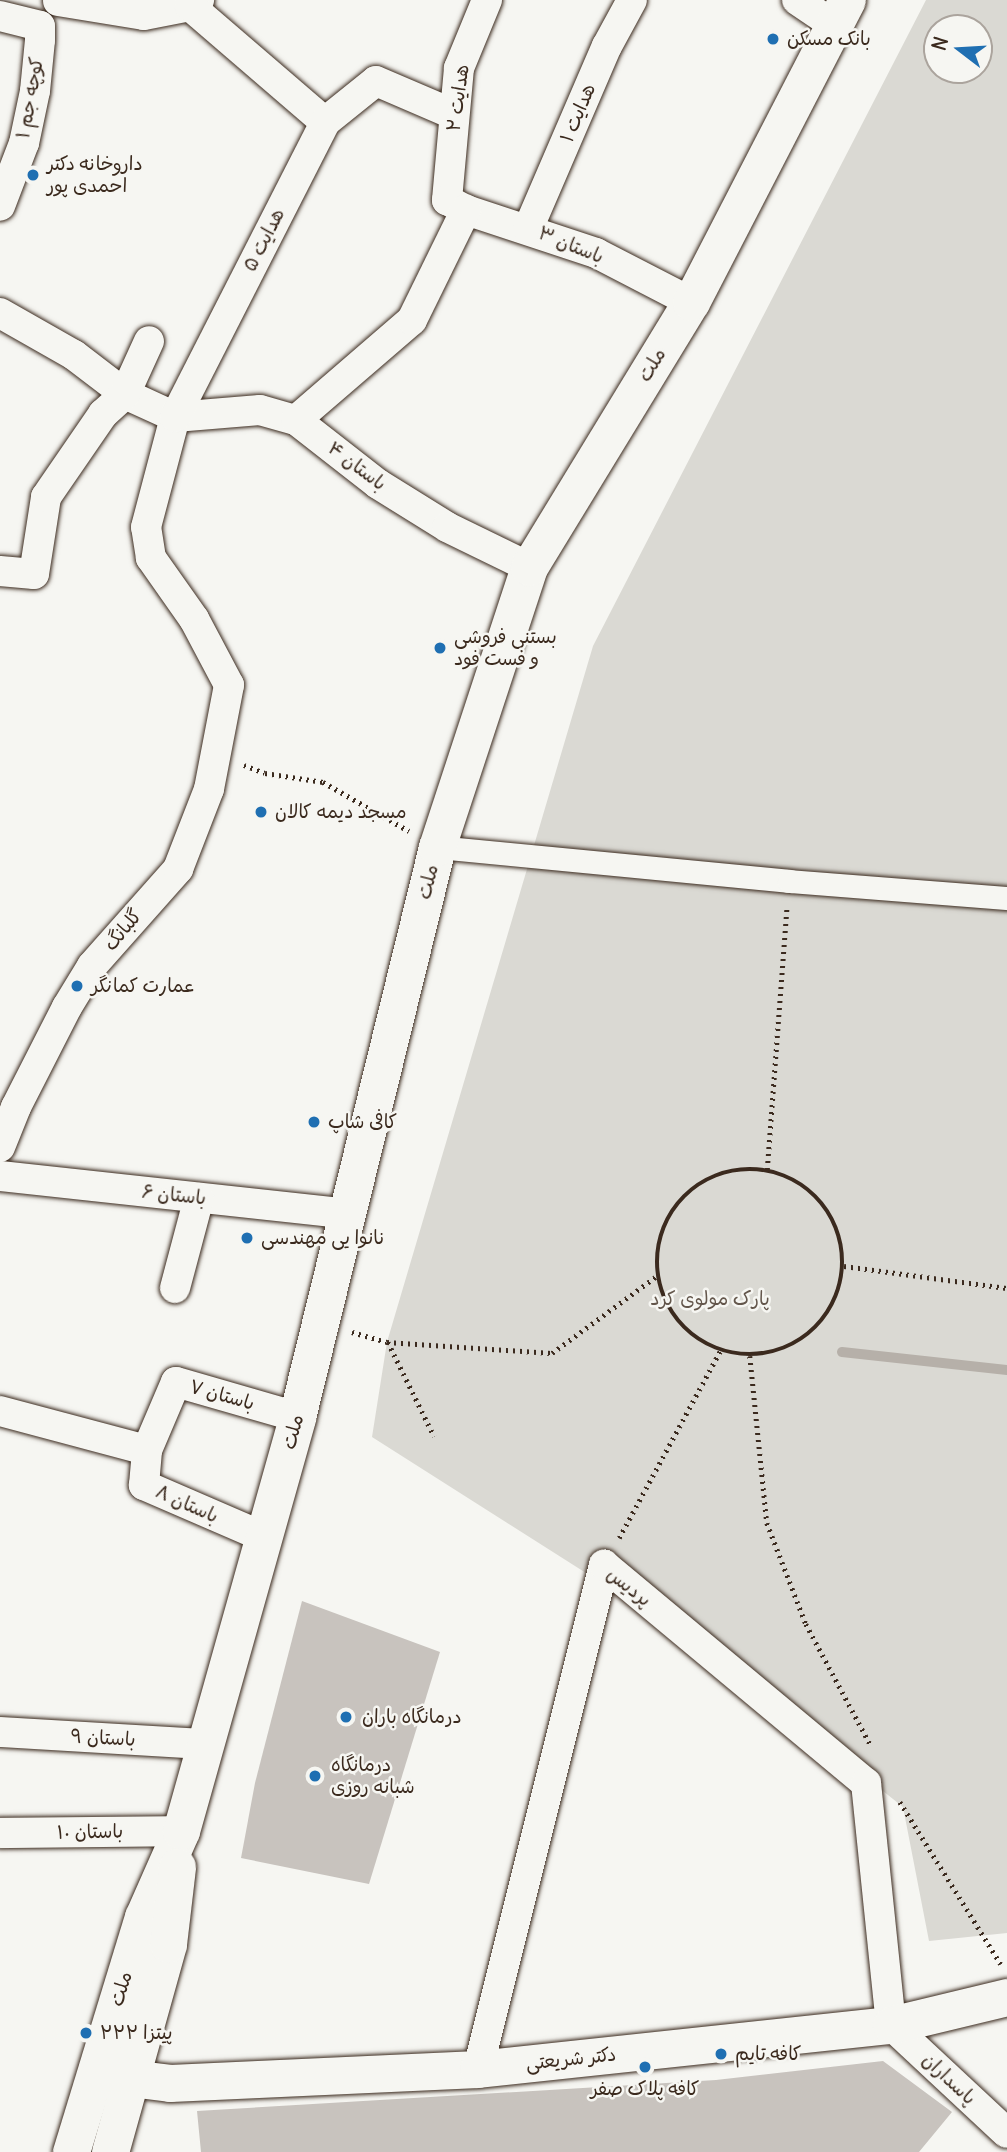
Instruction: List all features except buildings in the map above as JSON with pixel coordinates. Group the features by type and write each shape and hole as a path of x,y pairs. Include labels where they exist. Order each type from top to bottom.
{"street":[{"path":"0,16 40,26 58,0 144,15 194,3 325,122"},
{"name":"هدایت ۲","path":"456,205 453,114 459,68 487,0"},
{"name":"هدایت ۱","path":"528,229 607,46 632,0"},
{"path":"797,0 841,12"},
{"name":"ملت","path":"71,2152 143,1917 181,1831 297,1417 437,847 528,567 691,302 841,12"},
{"name":"۱ کوچه جم","path":"0,206 24,143 35,91 40,26"},
{"name":"هدایت ۵","path":"216,754 229,685 194,619 151,558 146,527 175,417 325,122 376,81 453,114"},
{"name":"باستان ۳","path":"456,205 596,253 691,302"},
{"path":"296,420 412,320 456,205"},
{"path":"0,313 74,355 125,394 175,417"},
{"path":"0,571 34,575 46,497 103,414 125,394 149,341"},
{"name":"باستان ۴","path":"175,417 260,410 296,420 378,484 447,527 528,567"},
{"name":"گلبانگ","path":"0,1147 16,1107 67,1007 92,966 178,869 209,789 216,754"},
{"path":"437,847 789,881 1007,898"},
{"name":"باستان ۶","path":"0,1176 348,1214"},
{"path":"175,1288 199,1198"},
{"name":"باستان ۷","path":"147,1450 176,1382 297,1417"},
{"path":"0,1411 147,1450"},
{"name":"باستان ۸","path":"147,1450 144,1485 264,1537"},
{"name":"پردیس","path":"478,2069 604,1565 866,1783 891,2025"},
{"name":"باستان ۹","path":"0,1732 205,1744"},
{"name":"ملت","path":"110,2152 168,1944 181,1831"},
{"name":"باستان ۱۰","path":"0,1833 181,1831"},
{"name":"دکتر شریعتی","path":"130,2078 170,2083 478,2069 891,2025 1007,1997"},
{"name":"پاسداران","path":"891,2025 1007,2133"}],"path":[{"path":"216,754 265,773 323,782 437,847"},
{"path":"767,1170 789,881"},
{"path":"738,1169 767,1170 793,1178 823,1204 841,1240 844,1266 838,1294 829,1311 804,1339 778,1352 750,1356 720,1351 697,1340 678,1322 664,1300 657,1275 658,1246 668,1218 686,1194 719,1175 738,1169"},
{"path":"844,1266 1007,1288"},
{"path":"321,1323 387,1342 552,1353 657,1275"},
{"path":"387,1342 434,1436"},
{"path":"604,1565 720,1351"},
{"path":"750,1356 767,1523 806,1624 870,1746"},
{"path":"896,1795 1007,1973"}],"green space":[{"name":"پارک مولوی کرد","path":"926,0 1007,0 1007,1933 929,1941 903,1807 704,1648 372,1437 387,1342 593,646"}],"waterway":[{"path":"842,1352 1007,1370"}],"place":[{"name":"بانک مسکن","path":"773,39"},
{"name":"داروخانه دکتر احمدی پور","path":"33,175"},
{"name":"بستنی فروشی و فست فود","path":"440,648"},
{"name":"مسجد دیمه کالان","path":"261,812"},
{"name":"عمارت کمانگر","path":"77,986"},
{"name":"کافی شاپ","path":"314,1122"},
{"name":"نانوا یی مهندسی","path":"247,1238"},
{"name":"درمانگاه باران","path":"346,1717"},
{"name":"درمانگاه شبانه روزی","path":"315,1776"},
{"name":"پیتزا ۲۲۲","path":"86,2033"},
{"name":"کافه تایم","path":"721,2054"},
{"name":"کافه پلاک صفر","path":"645,2067"}]}
